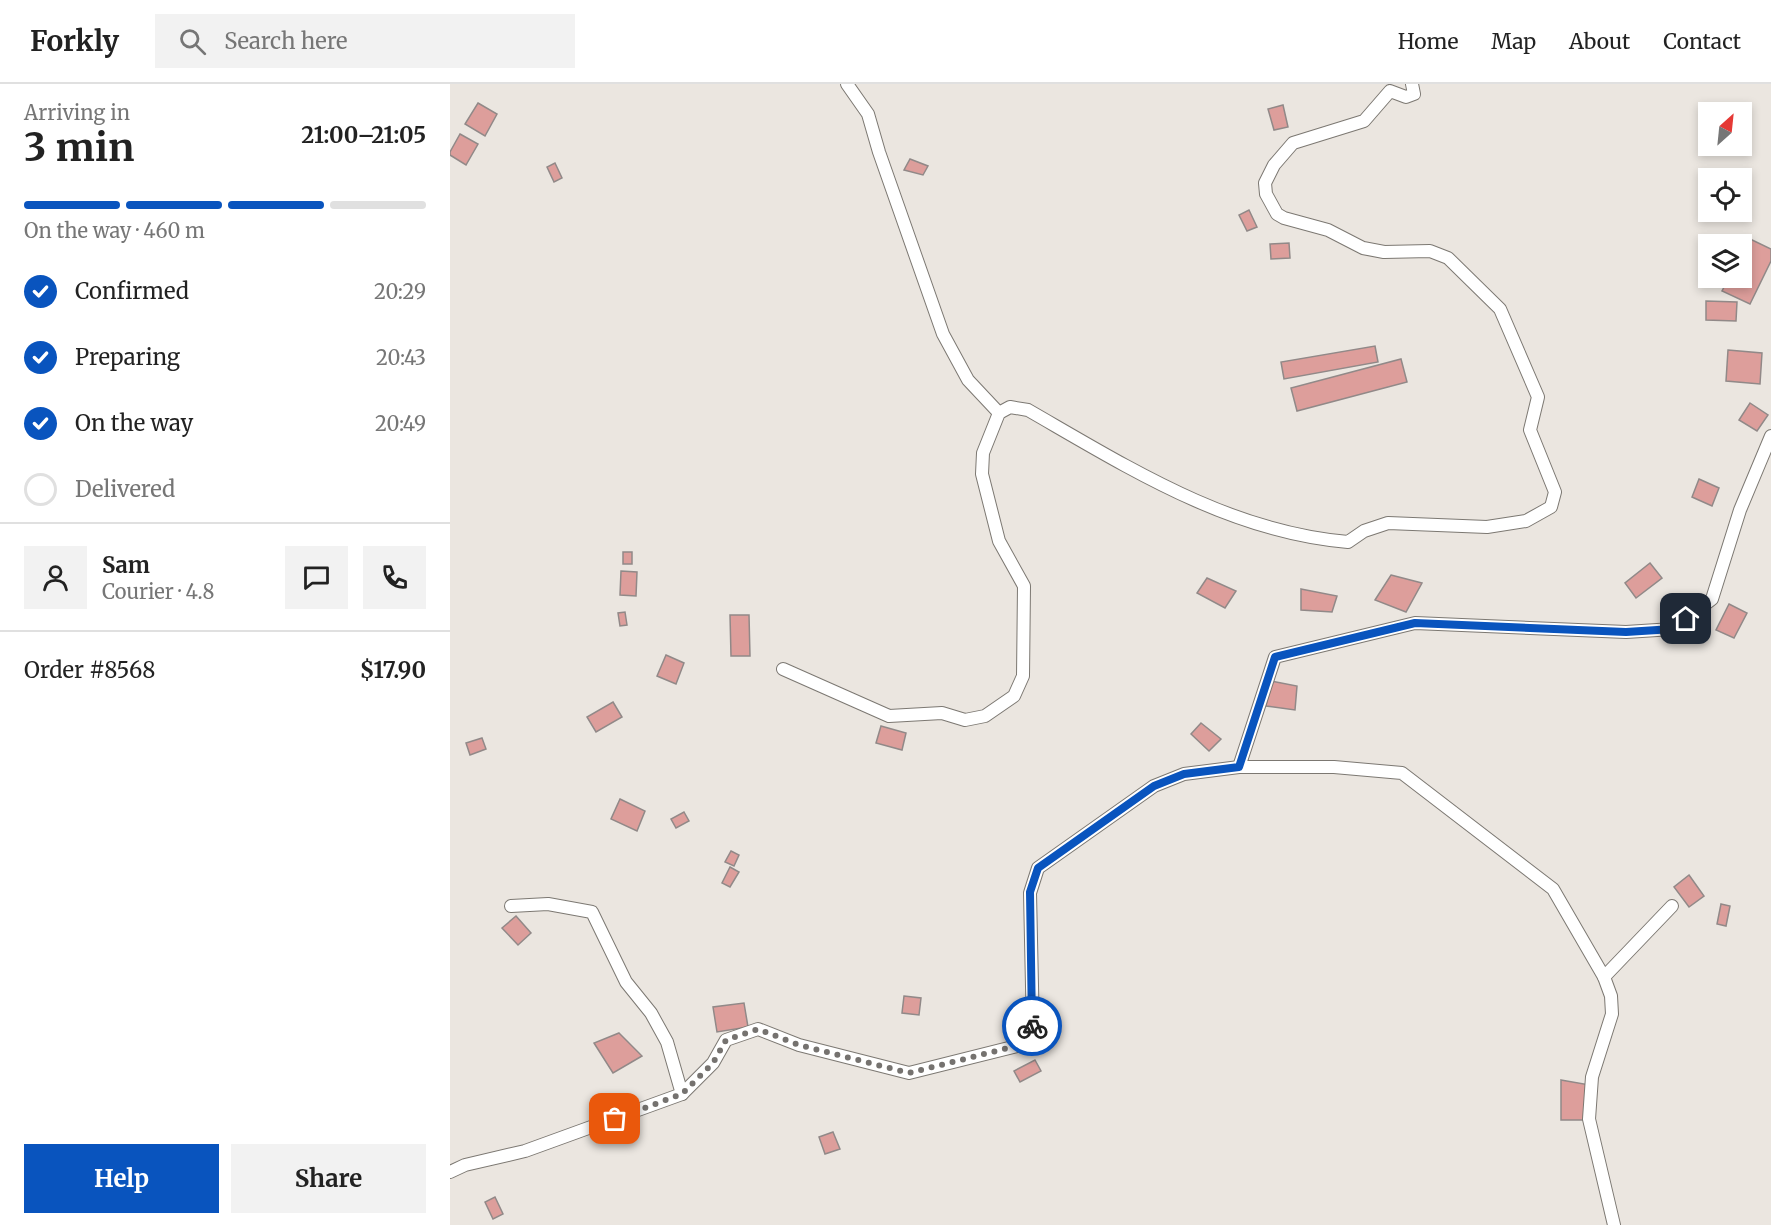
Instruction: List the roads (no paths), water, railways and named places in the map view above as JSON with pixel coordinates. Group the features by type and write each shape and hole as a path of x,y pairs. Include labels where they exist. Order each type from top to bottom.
{"street":[{"path":"847,84 868,114 879,152 944,334 968,380 999,413"},
{"path":"783,669 889,716 942,713 965,720 985,716 1014,696 1023,676 1024,586 999,541 982,474 983,453 999,413 1010,407 1028,410 1151,481 1203,505 1235,518 1324,540 1348,542 1364,531 1389,523 1486,527 1526,520 1551,507 1555,492 1530,430 1538,397 1500,309 1448,258 1430,251 1384,252 1363,248 1328,230 1284,218 1277,214 1266,194 1265,183 1274,165 1293,143 1364,121 1390,91 1406,97 1414,94 1412,84"},
{"path":"1239,767 1275,657 1415,623 1626,632 1673,629 1712,599 1740,510 1771,436"},
{"path":"450,1172 465,1165 525,1151 682,1094 713,1063 726,1040 758,1029 799,1045 909,1073 1024,1044 1033,1032 1030,892 1038,868 1154,786 1184,774 1239,767 1334,767 1402,773 1553,889 1604,977 1611,996 1612,1014 1592,1077 1589,1119 1614,1225"},
{"path":"512,906 548,904 592,912 626,981 651,1013 667,1042 682,1094"},
{"path":"1604,977 1672,906"}]}
